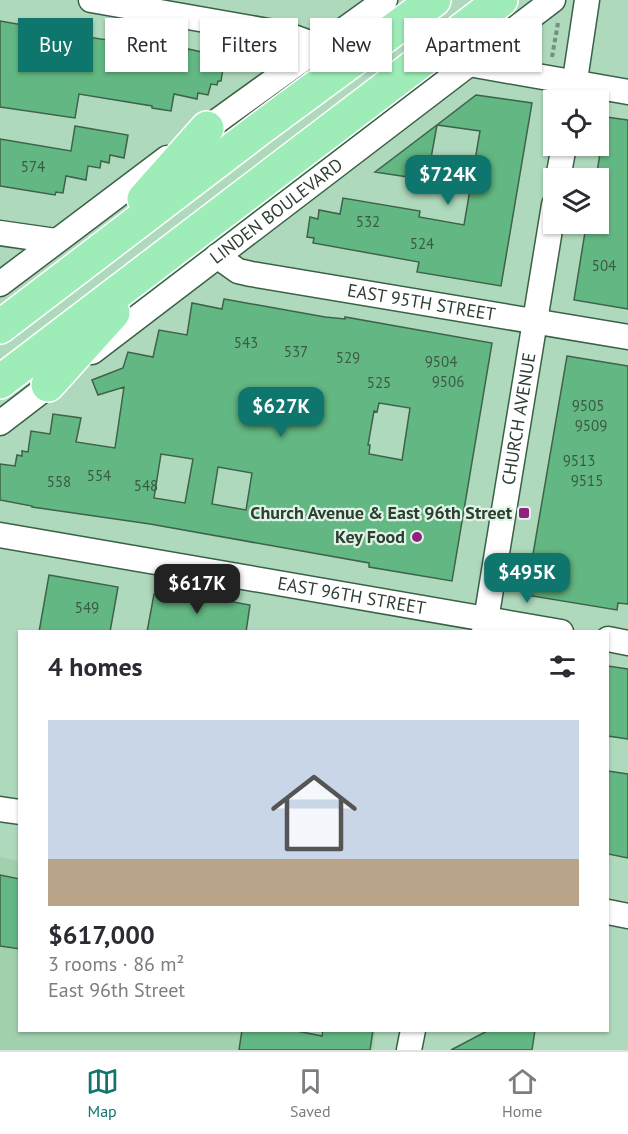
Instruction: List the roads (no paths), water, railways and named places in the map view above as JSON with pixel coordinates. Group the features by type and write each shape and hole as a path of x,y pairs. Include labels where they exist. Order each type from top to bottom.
{"highway":[{"path":"0,327 258,129 434,0"},
{"name":"LINDEN BOULEVARD","path":"0,382 501,0"},
{"path":"106,245 161,177 207,128"},
{"path":"48,385 94,336 153,264"}],"street":[{"path":"91,0 285,34 310,43"},
{"path":"360,18 385,0"},
{"path":"573,90 587,0"},
{"name":"LINDEN BOULEVARD","path":"540,18 556,8"},
{"path":"0,284 207,128 310,55"},
{"name":"LINDEN BOULEVARD","path":"0,423 459,72"},
{"path":"499,72 566,90"},
{"path":"609,92 628,92"},
{"path":"0,233 56,241"},
{"name":"CHURCH AVENUE","path":"485,625 549,234"},
{"name":"EAST 95TH STREET","path":"218,256 238,271 251,274 628,337"},
{"name":"EAST 96TH STREET","path":"0,535 485,625 539,630"},
{"path":"609,639 628,643"},
{"path":"0,809 18,812"},
{"path":"609,912 628,916"},
{"path":"410,1050 413,1032"}],"place":[{"name":"Church Avenue & East 96th Street","path":"524,513"},
{"name":"Key Food","path":"417,537"}]}
